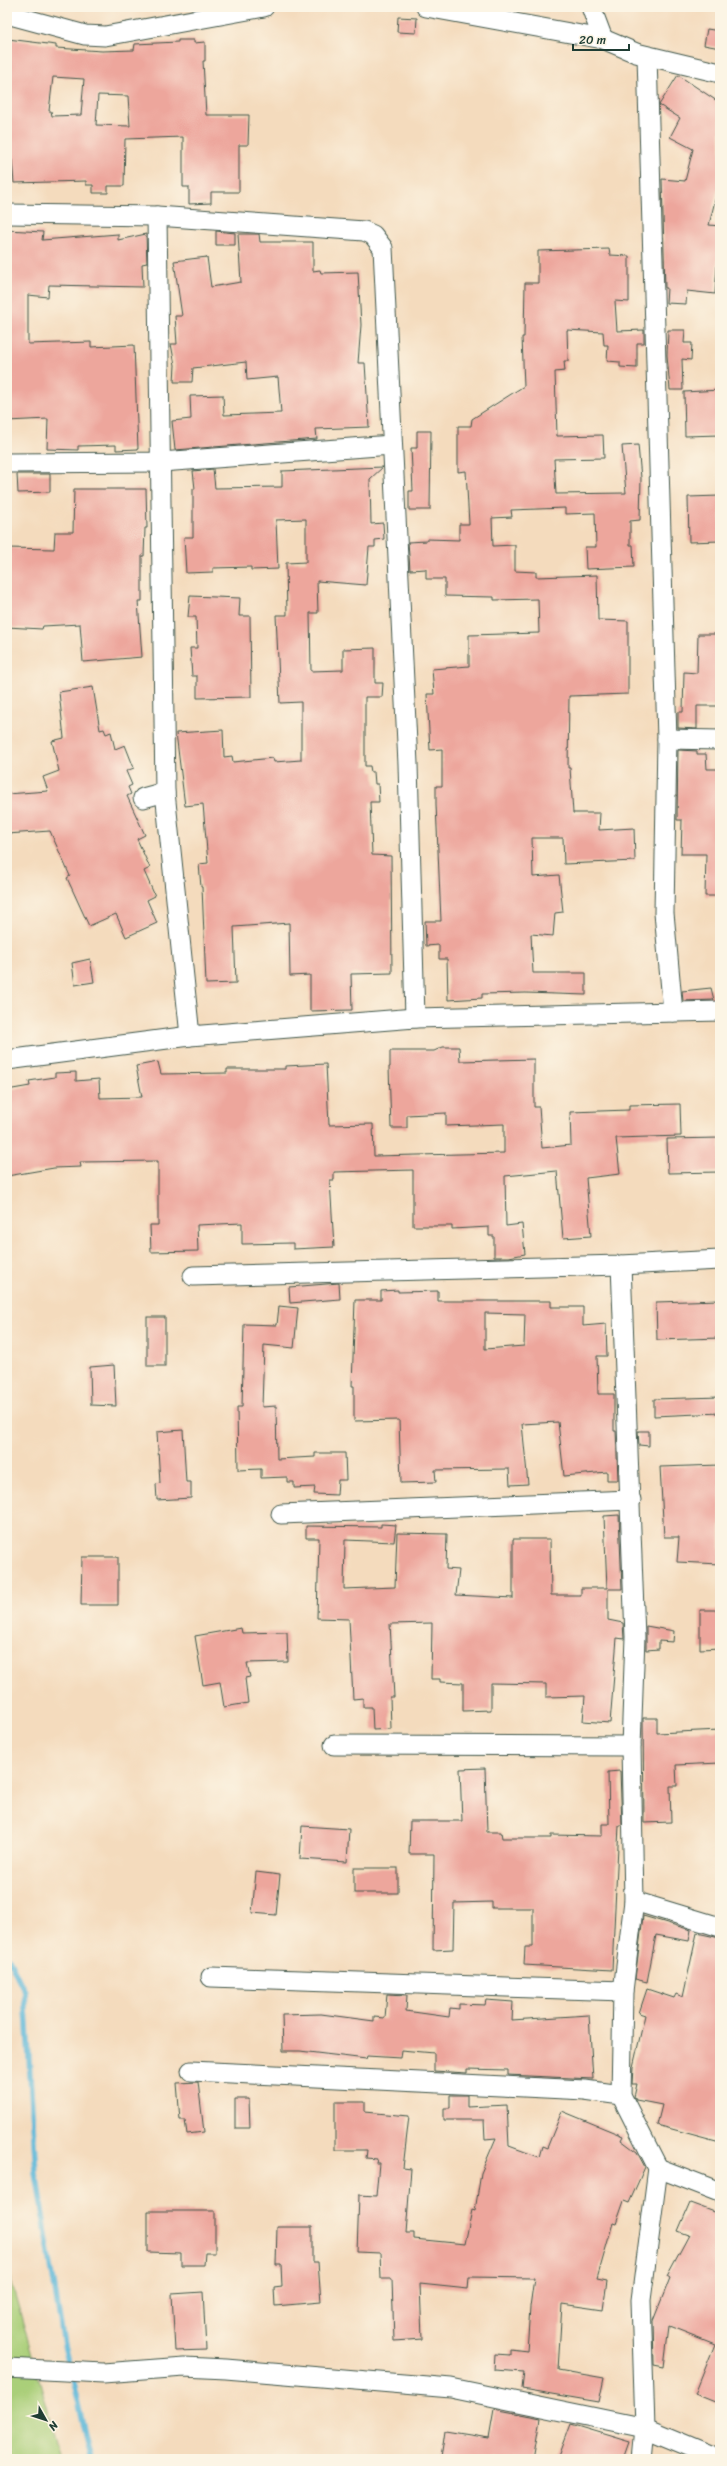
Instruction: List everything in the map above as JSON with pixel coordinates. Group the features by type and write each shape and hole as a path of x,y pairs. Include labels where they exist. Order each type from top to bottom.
{"street":[{"path":"7,14 85,35 105,36 264,7"},
{"path":"426,7 603,39 647,56 720,73"},
{"path":"590,7 603,39"},
{"path":"647,56 667,739 664,913 673,1012"},
{"path":"7,214 157,216 364,231 379,241 383,248 408,764 414,1018"},
{"path":"157,216 166,792 190,1036"},
{"path":"7,463 160,462 392,445"},
{"path":"667,739 720,740"},
{"path":"143,798 166,792"},
{"path":"7,1060 190,1036 414,1018 720,1011"},
{"path":"193,1276 621,1265 720,1260"},
{"path":"621,1265 635,1637 631,1746 634,1901 623,1991 621,2095 658,2168 641,2300 645,2428 642,2459"},
{"path":"281,1514 631,1500"},
{"path":"334,1745 631,1746"},
{"path":"634,1901 720,1927"},
{"path":"211,1977 623,1991"},
{"path":"191,2071 585,2090 621,2095"},
{"path":"658,2168 720,2192"},
{"path":"7,2368 55,2372 103,2373 184,2367 226,2369 451,2388 645,2428 720,2459"}],"green space":[{"path":"7,2267 62,2459 7,2459"}],"building":[{"path":"398,17 417,18 416,33 397,32"},
{"path":"707,29 720,31 720,48 704,45"},
{"path":"8,39 56,45 56,48 102,51 134,50 135,44 178,42 178,40 194,40 194,43 205,42 205,61 203,61 206,115 249,115 248,145 239,145 239,192 211,192 211,203 189,204 189,187 183,187 183,137 125,139 124,186 108,186 108,193 93,193 93,185 86,185 86,181 14,183 12,160 7,160","holes":["53,77 84,79 81,115 52,116 51,111 49,111","98,95 128,96 130,126 96,125"]},
{"path":"678,75 720,103 720,180 709,225 720,226 715,294 687,291 686,304 666,303 667,288 665,288 662,179 685,181 693,149 670,137 680,118 659,105"},
{"path":"7,230 43,232 42,240 118,234 118,240 146,234 147,263 142,264 143,287 49,285 48,297 28,295 28,344 91,342 91,347 134,345 138,449 116,450 116,445 78,446 78,450 47,449 48,419 7,421"},
{"path":"216,231 235,233 235,245 216,245"},
{"path":"238,234 259,234 260,242 313,242 313,271 320,270 321,273 358,272 361,325 358,363 365,363 369,427 316,429 317,439 175,450 172,421 191,419 190,396 223,395 224,415 281,413 278,377 247,380 246,362 193,368 192,382 174,382 175,365 171,344 177,344 175,316 182,316 174,261 207,257 211,287 241,282"},
{"path":"609,249 610,255 629,256 629,302 615,301 617,331 644,330 644,343 637,343 637,368 620,367 620,362 607,361 608,345 604,345 603,332 567,330 568,361 564,361 565,371 555,372 557,436 603,435 604,458 554,459 556,494 626,493 622,446 638,445 641,478 640,520 630,521 630,545 633,545 634,567 586,569 585,547 596,547 595,513 565,514 565,508 511,510 512,517 492,518 493,546 515,545 515,571 536,572 536,577 597,575 598,620 628,621 628,694 569,696 568,768 570,768 573,813 600,813 599,830 634,828 635,861 564,864 563,838 532,838 533,877 559,875 563,912 555,913 553,936 531,934 533,973 586,973 586,995 526,993 482,994 482,998 448,1000 447,959 439,959 439,945 426,946 425,921 441,921 436,786 442,786 442,749 430,750 427,694 434,694 432,669 469,666 469,635 539,633 538,599 494,600 494,597 445,596 445,579 426,579 426,569 410,570 408,542 427,541 427,539 459,540 459,524 469,524 466,471 458,472 458,426 471,426 472,419 524,386 522,337 524,337 525,283 538,283 538,251"},
{"path":"668,330 685,330 684,343 692,343 691,360 682,359 683,390 670,390 667,355"},
{"path":"720,390 720,435 685,436 684,392"},
{"path":"417,431 431,431 430,510 409,510 409,491 413,491 411,448 417,448"},
{"path":"383,467 370,479 371,524 383,523 384,539 375,540 375,547 369,547 366,585 317,581 318,613 310,613 311,671 343,670 343,649 375,648 375,683 383,683 382,697 365,697 365,766 370,766 371,772 374,772 375,784 378,784 379,802 370,802 372,855 391,856 392,973 351,974 352,1010 310,1011 310,975 290,976 289,923 234,927 236,983 206,984 202,887 199,864 208,863 203,804 185,806 176,733 223,730 224,757 232,756 233,762 273,758 274,762 301,760 301,702 280,703 276,615 287,615 286,563 306,562 306,519 276,520 278,569 251,570 251,567 213,568 213,572 186,573 184,537 193,537 193,489 195,489 193,471 213,469 215,488 282,487 282,471"},
{"path":"17,474 50,474 50,492 18,493"},
{"path":"74,489 146,489 147,528 145,528 144,556 142,556 142,601 138,601 142,657 83,662 80,624 43,626 42,629 7,627 7,548 54,549 55,532 73,532"},
{"path":"720,496 720,541 689,542 688,497"},
{"path":"190,596 240,598 239,616 250,616 251,697 197,698 197,676 192,676 190,648 197,648 196,617 188,617"},
{"path":"698,634 720,634 720,706 697,706 697,729 678,728 678,712 683,712 684,672 697,673"},
{"path":"93,687 100,730 104,729 106,734 111,732 115,749 125,745 134,768 126,771 132,785 128,787 131,794 127,796 145,835 137,839 150,868 144,871 155,896 147,900 157,923 126,937 116,914 89,926 67,878 70,876 50,831 7,834 7,794 48,791 43,777 59,771 52,741 64,738 59,692"},
{"path":"678,750 697,751 697,754 706,754 707,769 720,769 720,896 705,896 706,854 681,854 682,820 677,820"},
{"path":"90,959 94,982 75,985 72,963"},
{"path":"711,988 714,1000 683,1001 682,991"},
{"path":"443,1047 459,1047 460,1061 534,1059 534,1107 539,1107 542,1148 571,1145 570,1112 629,1110 629,1105 680,1104 681,1136 616,1138 620,1174 586,1178 591,1236 563,1238 557,1171 505,1176 506,1226 522,1224 525,1254 509,1257 494,1257 494,1236 489,1236 489,1227 452,1229 452,1226 413,1226 413,1170 334,1172 334,1180 330,1180 334,1247 293,1249 293,1243 242,1244 242,1223 197,1225 198,1251 151,1252 150,1225 158,1225 158,1161 80,1162 81,1167 54,1168 7,1176 7,1090 30,1086 29,1081 55,1077 55,1073 76,1072 76,1081 99,1079 100,1098 142,1097 136,1066 158,1062 161,1074 227,1073 227,1069 285,1069 285,1066 326,1064 329,1125 373,1124 374,1156 504,1153 504,1124 446,1126 446,1113 407,1115 407,1128 391,1128 389,1067 390,1051 434,1051"},
{"path":"720,1138 720,1172 668,1173 667,1139"},
{"path":"339,1283 340,1299 290,1303 289,1287"},
{"path":"381,1291 438,1291 438,1301 551,1301 551,1307 583,1307 583,1326 606,1324 607,1356 597,1356 598,1394 614,1394 614,1431 616,1431 618,1480 607,1480 607,1472 564,1476 558,1422 522,1424 528,1484 510,1485 509,1469 435,1470 436,1482 401,1483 399,1420 354,1421 354,1386 352,1386 355,1300 381,1300","holes":["485,1313 525,1314 524,1346 485,1349"]},
{"path":"720,1300 720,1338 657,1340 656,1302"},
{"path":"279,1306 298,1308 294,1348 264,1345 262,1407 276,1406 277,1459 315,1457 315,1453 345,1453 346,1480 338,1480 337,1495 314,1494 315,1487 294,1488 294,1482 287,1482 287,1477 261,1478 261,1469 238,1470 237,1407 242,1407 244,1324 277,1325"},
{"path":"147,1317 165,1317 165,1366 147,1366"},
{"path":"114,1365 116,1406 91,1405 90,1367"},
{"path":"720,1397 720,1413 654,1416 654,1399"},
{"path":"183,1430 186,1482 191,1482 191,1498 157,1500 156,1484 160,1483 157,1432"},
{"path":"638,1431 649,1431 649,1446 639,1445"},
{"path":"720,1465 720,1564 677,1562 679,1537 664,1537 660,1467"},
{"path":"619,1515 622,1589 608,1589 608,1620 623,1623 624,1639 617,1638 610,1723 583,1721 585,1696 546,1697 546,1684 491,1683 491,1710 463,1711 463,1683 440,1682 440,1679 431,1679 432,1623 390,1624 394,1697 390,1697 391,1729 373,1730 372,1707 363,1707 363,1698 353,1699 349,1619 317,1618 319,1538 306,1538 306,1526 381,1527 381,1524 396,1525 394,1542 345,1540 344,1589 395,1587 397,1533 447,1534 446,1569 459,1570 456,1595 513,1598 513,1539 550,1539 551,1595 581,1595 581,1588 607,1588 604,1516"},
{"path":"82,1557 118,1557 118,1605 81,1605"},
{"path":"700,1610 720,1610 720,1648 700,1649"},
{"path":"646,1626 674,1631 673,1642 659,1641 659,1649 646,1650"},
{"path":"241,1628 242,1633 287,1632 288,1662 247,1663 250,1677 245,1678 248,1703 224,1707 220,1682 203,1685 195,1636"},
{"path":"643,1718 657,1718 657,1733 720,1730 720,1763 676,1765 677,1786 670,1786 671,1822 644,1823"},
{"path":"485,1768 487,1832 501,1832 502,1838 551,1838 551,1835 602,1836 602,1824 609,1824 608,1772 620,1771 622,1825 619,1825 612,1970 524,1965 525,1947 533,1947 533,1908 492,1908 492,1902 454,1903 453,1949 433,1950 434,1854 409,1854 410,1821 462,1821 460,1769"},
{"path":"302,1826 349,1829 347,1862 300,1859"},
{"path":"354,1868 398,1868 398,1893 354,1893"},
{"path":"256,1872 280,1875 276,1915 252,1913"},
{"path":"643,1916 691,1930 689,1941 656,1935 647,1982 635,1979"},
{"path":"697,1933 720,1938 720,2142 657,2125 662,2105 636,2100 634,2097 637,2084 632,2084 633,2067 645,2015 639,2013 647,1989 674,1998 676,1994 683,1997"},
{"path":"387,1994 407,1995 406,2011 449,2017 450,2008 459,2009 459,2004 485,2005 486,2000 513,2002 512,2020 589,2015 593,2079 508,2075 508,2070 467,2069 467,2073 434,2071 434,2053 401,2050 400,2058 367,2056 366,2059 300,2051 283,2051 282,2015 321,2014 374,2021 374,2017 385,2018"},
{"path":"198,2082 204,2132 187,2134 185,2120 180,2120 177,2083"},
{"path":"450,2095 467,2095 467,2107 507,2105 509,2146 539,2157 542,2146 547,2148 562,2111 623,2136 621,2140 637,2152 645,2167 629,2203 624,2201 616,2224 613,2223 597,2279 607,2281 603,2310 562,2304 558,2370 604,2378 599,2402 522,2389 524,2372 494,2370 495,2354 510,2355 510,2349 527,2351 530,2307 534,2278 469,2277 468,2289 420,2284 422,2339 394,2341 392,2279 381,2279 380,2253 357,2252 359,2195 376,2196 379,2163 376,2163 377,2159 366,2158 367,2150 335,2150 335,2102 365,2102 365,2112 409,2116 403,2168 411,2169 406,2233 414,2233 414,2239 465,2244 472,2210 475,2211 481,2173 496,2138 485,2139 484,2120 444,2120 444,2108 450,2108"},
{"path":"235,2099 249,2099 250,2128 235,2128"},
{"path":"690,2203 720,2214 720,2404 695,2394 715,2344 669,2326 664,2367 654,2365 653,2321 670,2278 667,2276 689,2235 678,2231"},
{"path":"148,2211 215,2211 215,2253 205,2253 204,2265 181,2265 181,2253 148,2252"},
{"path":"277,2227 312,2227 312,2262 318,2262 321,2302 275,2306 274,2288 282,2287 281,2265 276,2265"},
{"path":"203,2292 206,2350 175,2351 172,2294"},
{"path":"494,2409 541,2418 534,2459 441,2459 445,2431 489,2438"},
{"path":"570,2424 630,2442 624,2459 557,2459"}],"waterway":[{"path":"7,1955 25,1992 36,2173 64,2345 91,2459"}]}
